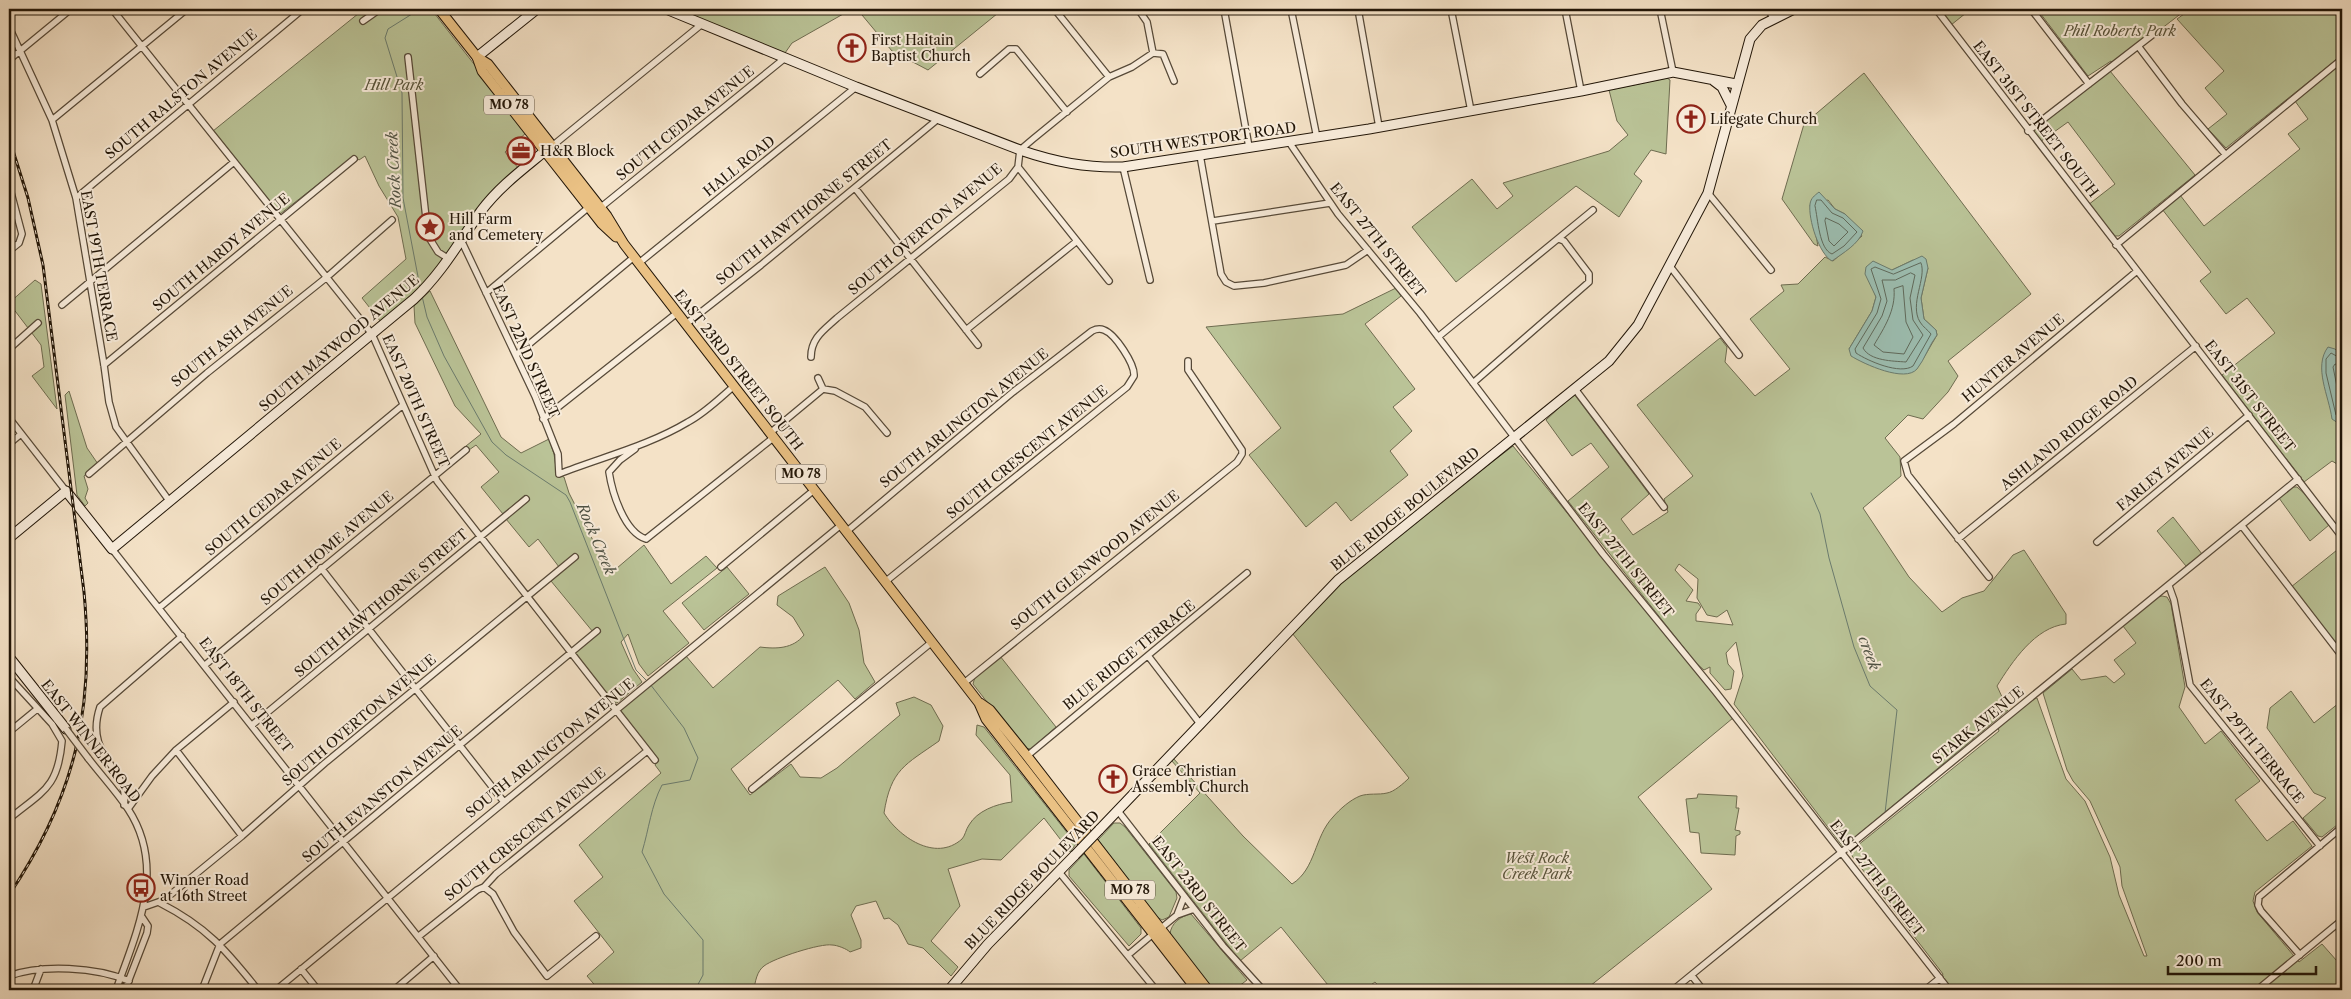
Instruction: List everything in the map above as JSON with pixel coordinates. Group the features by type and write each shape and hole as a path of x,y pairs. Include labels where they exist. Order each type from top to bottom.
{"main road":[{"name":"EAST 23RD STREET SOUTH","path":"439,9 477,57 482,71 600,208 624,244 677,314 979,703 986,719 1047,792"},
{"name":"EAST 23RD STREET SOUTH","path":"548,148 588,207 602,224 624,244"},
{"name":"EAST 23RD STREET SOUTH","path":"979,703 990,710 1027,756 1047,792"},
{"name":"MO 78","path":"1047,792 1157,931 1208,990"},
{"name":"MO 78","path":"1157,931 1197,990"}],"street":[{"path":"9,60 71,9"},
{"name":"EAST 20TH STREET","path":"112,9 372,334 435,475 446,494 655,760"},
{"path":"52,120 187,9"},
{"name":"SOUTH RALSTON AVENUE","path":"76,198 303,9"},
{"path":"362,21 380,9"},
{"path":"477,57 536,9"},
{"name":"SOUTH WESTPORT ROAD","path":"666,9 938,119 1020,150 1072,165 1123,167 1317,138 1581,91 1673,72 1736,84"},
{"path":"1138,9 1147,22 1153,53"},
{"path":"1224,9 1249,147"},
{"path":"1291,9 1317,138"},
{"path":"1358,9 1379,127"},
{"path":"1451,9 1471,111"},
{"path":"1565,9 1581,91"},
{"path":"1660,9 1673,72"},
{"path":"1768,9 1774,19"},
{"name":"BLUE RIDGE BOULEVARD","path":"949,990 988,944 1201,725 1338,580 1609,361 1628,340 1708,193 1736,84 1750,39 1762,26 1794,9"},
{"name":"EAST 31ST STREET SOUTH","path":"1936,9 2137,271"},
{"path":"2031,9 2089,84"},
{"path":"1056,11 1109,78"},
{"name":"SOUTH MAYWOOD AVENUE","path":"112,549 431,284 462,242 481,211 495,195 548,148 702,24"},
{"name":"EAST 19TH TERRACE","path":"9,27 52,120 76,198 112,416 125,443 170,502"},
{"path":"2028,131 2156,32"},
{"path":"2138,46 2182,104 2225,154"},
{"path":"980,74 1009,49 1016,49 1067,112"},
{"path":"1020,150 1109,78 1136,65 1153,53 1163,54 1174,80"},
{"path":"408,57 428,236 438,252 449,259"},
{"name":"SOUTH CEDAR AVENUE","path":"600,208 785,58"},
{"path":"2116,245 2342,58"},
{"path":"1712,79 1722,88 1731,105"},
{"name":"HALL ROAD","path":"516,356 856,87"},
{"name":"SOUTH HAWTHORNE STREET","path":"686,324 938,119"},
{"name":"EAST 27TH STREET","path":"1288,142 1330,203 1438,336 1603,554 1842,852 1949,990"},
{"name":"SOUTH OVERTON AVENUE","path":"812,357 811,349 816,338 1009,179 1018,167 1020,150"},
{"path":"1200,155 1222,274 1226,282 1234,286 1274,281 1346,265 1368,250"},
{"name":"SOUTH HARDY AVENUE","path":"104,365 354,159"},
{"path":"62,306 90,282 92,278 234,162"},
{"path":"1018,167 1109,281"},
{"path":"1123,167 1150,280"},
{"path":"9,185 22,234 20,241 9,251"},
{"path":"855,188 978,345"},
{"path":"1708,193 1771,270"},
{"path":"1213,221 1330,203"},
{"path":"486,293 588,207"},
{"path":"1438,336 1593,210"},
{"name":"SOUTH ASH AVENUE","path":"90,474 207,372 327,277 392,220"},
{"path":"1473,383 1589,282 1590,278 1564,240 1559,239"},
{"path":"966,330 1076,241"},
{"name":"EAST 22ND STREET","path":"462,242 516,356 558,454 560,474 602,457 639,446"},
{"path":"1669,265 1739,354"},
{"name":"EAST 31ST STREET","path":"2137,271 2342,536"},
{"name":"HUNTER AVENUE","path":"1958,538 1908,475 1904,461 1954,424 2137,271"},
{"path":"543,419 677,314"},
{"path":"9,348 38,323"},
{"name":"SOUTH ARLINGTON AVENUE","path":"276,990 656,676 1092,330 1101,329"},
{"name":"SOUTH CRESCENT AVENUE","path":"885,582 1035,463 1131,382 1134,370 1131,360 1107,332 1101,329"},
{"name":"ASHLAND RIDGE ROAD","path":"1958,538 2196,346"},
{"name":"SOUTH GLENWOOD AVENUE","path":"964,684 1237,462 1242,450 1188,370 1188,361"},
{"path":"818,378 823,389"},
{"path":"734,386 689,422 639,446 620,460 610,472 613,490 623,516 642,538 648,538 772,435 823,389"},
{"path":"823,389 835,391 865,407 887,432"},
{"path":"1575,389 1664,507"},
{"name":"SOUTH CEDAR AVENUE","path":"160,608 403,405"},
{"name":"FARLEY AVENUE","path":"2097,542 2249,416"},
{"name":"EAST 18TH STREET","path":"9,418 460,990"},
{"path":"9,444 21,434"},
{"name":"SOUTH HOME AVENUE","path":"205,665 466,450"},
{"name":"STARK AVENUE","path":"1674,990 2298,479"},
{"path":"721,567 814,490"},
{"path":"9,538 66,491"},
{"name":"SOUTH HAWTHORNE STREET","path":"252,725 526,499"},
{"path":"2242,526 2342,656"},
{"path":"1958,538 1989,577"},
{"name":"SOUTH OVERTON AVENUE","path":"160,904 575,557"},
{"path":"321,568 458,747 504,802"},
{"name":"BLUE RIDGE TERRACE","path":"1027,756 1247,574"},
{"name":"EAST 29TH TERRACE","path":"2169,586 2174,600 2190,685 2320,846"},
{"name":"SOUTH EVANSTON AVENUE","path":"202,990 220,944 597,631"},
{"path":"126,807 125,790 96,737 96,718 100,707 182,636"},
{"path":"752,789 932,642"},
{"name":"EAST WINNER ROAD","path":"9,657 126,807 140,833 146,857 148,884 142,917 116,990"},
{"path":"1149,657 1201,725"},
{"path":"9,677 52,724 62,741 58,770 53,781 9,819"},
{"path":"126,807 176,750 234,702"},
{"path":"9,732 37,709"},
{"path":"176,750 242,836"},
{"name":"SOUTH CRESCENT AVENUE","path":"418,936 484,887 496,874 647,751"},
{"name":"EAST 23RD STREET","path":"1118,811 1184,897 1248,976 1263,990"},
{"path":"2300,955 2261,910 2258,900 2263,892 2342,827"},
{"path":"1059,872 1156,990"},
{"path":"484,887 493,894 514,932 547,976 596,936"},
{"path":"1177,915 1184,897"},
{"path":"144,907 160,904 192,921 220,944 258,990"},
{"path":"1128,955 1177,915 1194,909"},
{"path":"126,990 148,926 142,917"},
{"path":"2257,990 2342,920"},
{"path":"394,990 434,956"},
{"path":"9,976 41,969 98,972 129,981"},
{"path":"32,990 41,969"},
{"path":"301,969 318,990"},
{"path":"1692,976 1703,990"},
{"path":"1925,990 1940,978"}],"green space":[{"name":"Hill Park","path":"364,9 431,9 527,132 505,152 519,169 427,282 381,322 362,298 406,259 398,217 379,186 365,156 359,160 354,156 280,214 213,131"},
{"path":"676,9 852,9 792,43 785,53"},
{"path":"857,9 1003,9 928,70 892,51"},
{"path":"1939,9 1971,9 1951,25"},
{"name":"Phil Roberts Park","path":"2037,9 2187,9 2114,65 2111,61 2088,76"},
{"path":"2191,9 2342,9 2342,55 2226,148 2208,129 2227,114 2205,88 2224,71 2177,19"},
{"path":"2342,62 2342,467 2332,461 2304,482 2222,375 2275,333 2247,298 2226,314 2200,281 2211,272 2162,209 2180,195 2204,226 2300,149 2288,134 2308,119 2295,101"},
{"path":"2110,71 2195,175 2119,236 2115,236 2088,205 2115,184 2068,122 2040,142 2034,133 2034,129"},
{"path":"1864,73 2031,294 1948,361 1958,376 1948,392 1923,419 1908,415 1885,438 1900,457 1901,476 1863,508 1909,577 1942,612 1962,598 1984,591 2013,555 2024,550 2066,614 2066,624 2044,632 2025,647 1997,686 2008,710 1843,847 1734,704 1743,676 1736,642 1726,653 1728,664 1734,671 1731,689 1725,690 1710,673 1710,667 1704,670 1696,663 1568,501 1609,467 1591,443 1572,456 1546,420 1574,394 1649,494 1621,519 1633,535 1668,512 1664,499 1693,476 1637,405 1720,338 1727,347 1725,362 1755,396 1790,369 1750,319 1784,291 1781,285 1798,284 1825,257 1833,261 1862,236 1845,214 1835,209 1828,200 1810,205 1818,246 1814,244 1782,199 1804,124","holes":["1913,260 1928,268 1921,298 1924,319 1936,330 1937,335 1923,359 1849,349 1872,311 1876,297 1872,286 1892,270","1679,564 1698,579 1697,598 1707,615 1717,617 1727,610 1733,625 1696,621 1696,614 1701,607 1698,603 1686,601 1693,590 1675,570"]},
{"path":"1667,78 1670,80 1666,154 1651,150 1634,174 1642,181 1619,217 1576,186 1456,282 1412,227 1472,179 1497,209 1513,196 1503,183 1609,151 1628,135 1617,121 1609,90"},
{"path":"35,280 41,284 57,409 32,376 44,367 41,345 9,303"},
{"path":"1396,288 1401,296 1365,324 1415,389 1393,407 1412,431 1390,451 1408,475 1351,521 1336,502 1306,527 1249,455 1281,428 1206,327 1343,314"},
{"path":"430,291 501,437 521,453 549,439 554,454 557,475 564,477 569,493 610,574 644,545 671,584 706,556 717,568 663,611 689,643 648,676 639,664 628,634 621,642 633,669 642,682 617,703 611,701 576,656 576,652 600,630 598,627 593,632 551,581 579,557 575,553 559,567 538,539 529,547 506,519 529,500 525,495 503,514 481,487 499,472 476,445 469,450 466,446 481,434 455,406 415,323 414,306"},
{"path":"69,391 87,448 98,464 84,476 88,489 85,498 88,503 85,506 77,495 65,395"},
{"name":"West Rock Creek Park","path":"1513,446 1733,718 1638,797 1712,889 1585,990 1382,990 1375,982 1364,990 1332,990 1281,927 1240,961 1149,844 1200,793 1171,760 1173,758 1243,836 1292,884 1306,870 1327,825 1342,808 1360,796 1390,792 1409,778 1292,633 1351,574 1349,571"},
{"path":"2293,487 2297,487 2306,495 2329,525 2310,541 2279,498"},
{"path":"2173,517 2202,554 2186,566 2157,531"},
{"path":"2342,546 2342,641 2336,645 2291,587"},
{"path":"727,567 749,594 704,630 682,603"},
{"path":"825,567 849,603 859,630 864,663 875,682 855,699 838,680 731,769 750,795 791,764 800,777 821,778 837,768 900,715 896,703 914,697 931,705 943,726 939,741 901,770 891,787 884,813 898,830 918,844 940,848 951,846 962,839 972,820 982,812 993,806 1012,802 1010,775 976,735 977,725 984,727 1076,844 1070,852 1044,818 1001,860 982,859 948,869 960,906 931,941 958,967 951,976 923,948 908,944 898,925 889,918 884,919 876,901 856,906 851,915 861,940 861,948 850,952 839,946 826,945 787,955 764,966 756,980 754,990 599,990 587,976 614,952 574,901 603,877 579,845 661,773 655,765 658,761 621,714 621,709 686,656 713,688 760,647 784,647 800,640 804,635 793,617 777,605 778,596"},
{"path":"2158,597 2167,597 2171,604 2185,687 2179,707 2205,744 2221,731 2260,781 2235,800 2267,841 2293,821 2312,846 2255,892 2253,901 2257,912 2299,962 2322,944 2337,961 2342,958 2342,990 1931,990 1938,985 1943,974 1852,856 1852,850 1999,731 1998,728 2035,698 2037,698 2066,779 2085,801 2110,857 2119,895 2144,956 2147,956 2122,886 2120,867 2090,801 2073,781 2067,770 2043,693 2072,669 2081,680 2106,676 2114,683 2125,674 2114,660 2136,643 2123,626"},
{"path":"1000,656 1056,727 1031,749 1024,748 1019,743 973,684 975,677"},
{"path":"2291,691 2314,723 2339,703 2342,707 2342,821 2322,837 2318,836 2303,818 2326,798 2314,793 2267,728 2270,708"},
{"path":"1698,794 1737,796 1736,808 1739,808 1735,830 1740,831 1740,834 1736,836 1735,855 1701,853 1699,833 1690,832 1686,799 1697,798"},
{"path":"1114,823 1120,823 1125,827 1176,892 1177,898 1169,917 1162,920 1157,917 1098,840"},
{"path":"1084,854 1141,928 1141,934 1129,946 1069,876 1069,870"},
{"path":"1191,914 1247,980 1234,990 1213,990 1170,934 1172,927 1177,921"}],"water":[{"path":"1819,192 1835,209 1845,214 1863,231 1854,244 1832,261 1827,257 1819,244 1811,218 1810,202"},
{"path":"1922,256 1926,259 1928,268 1921,298 1924,319 1936,330 1937,335 1920,365 1911,373 1894,373 1884,371 1851,356 1849,349 1872,311 1876,297 1865,274 1866,267 1873,261 1892,270"},
{"path":"2328,347 2335,349 2342,356 2342,422 2338,423 2332,419 2323,382 2322,363"}],"waterway":[{"path":"407,9 408,15"},
{"name":"Rock Creek","path":"420,9 388,29 385,38 402,93 403,198 420,287"},
{"name":"Rock Creek","path":"422,296 427,317 444,356 492,442 506,455 566,495 636,670 647,681"},
{"name":"creek","path":"1811,493 1820,514 1829,558 1854,647 1870,686 1897,710 1885,813"},
{"name":"Rock Creek","path":"650,684 684,728 698,758 690,780 662,785 653,809 642,852 664,894 703,940 703,975 695,990"}],"railway":[{"path":"9,138 28,198 43,265 84,592 87,635 83,713 65,787 32,859 9,895"}],"place":[{"name":"First Haitain Baptist Church","path":"852,48"},
{"name":"Lifegate Church","path":"1691,119"},
{"name":"H&R Block","path":"521,151"},
{"name":"Hill Farm and Cemetery","path":"430,227"},
{"name":"Grace Christian Assembly Church","path":"1113,779"},
{"name":"Winner Road at 16th Street","path":"141,888"}]}
